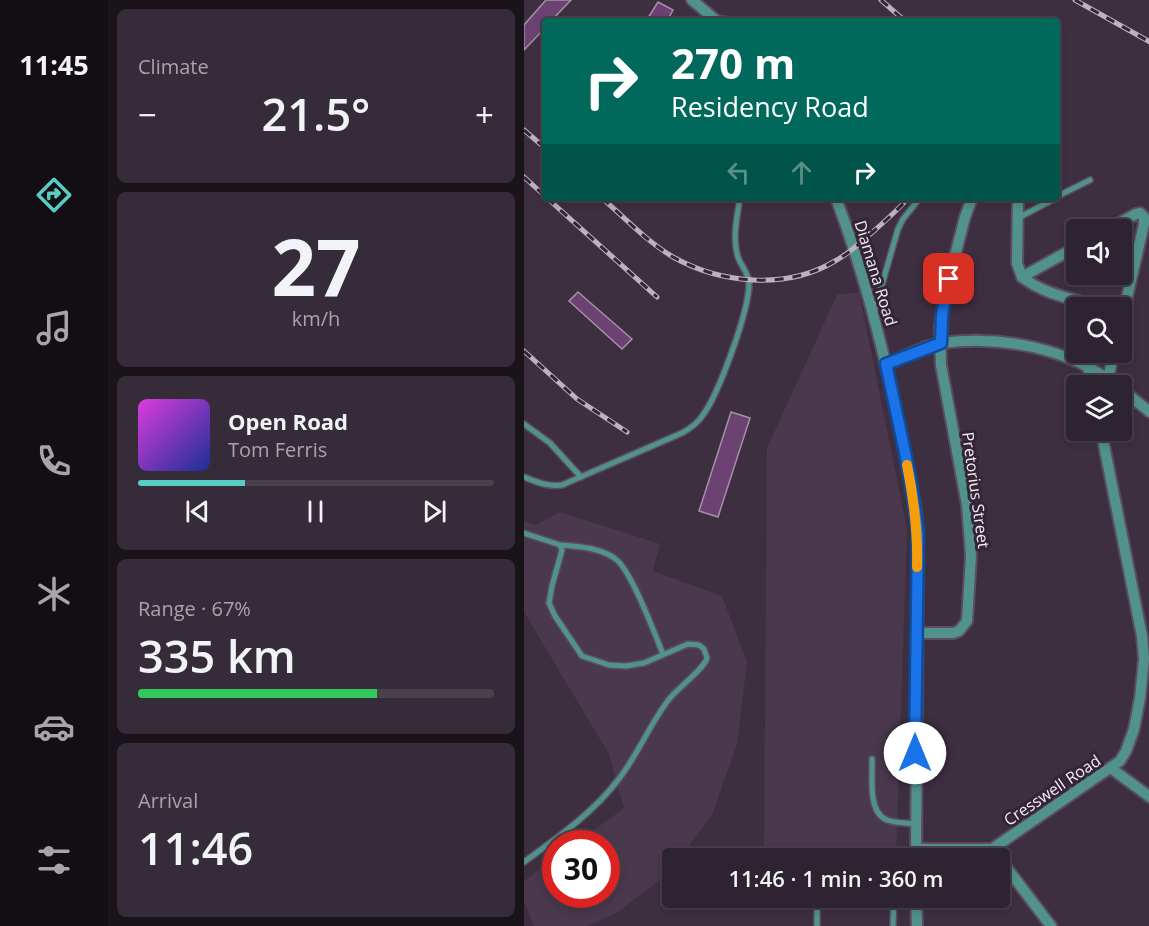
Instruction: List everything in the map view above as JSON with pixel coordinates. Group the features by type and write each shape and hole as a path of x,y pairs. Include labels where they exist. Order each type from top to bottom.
{"street":[{"path":"692,0 714,18"},
{"name":"Diamana Road","path":"837,201 859,260 874,314 916,510 918,534 916,848"},
{"path":"941,343 940,327 944,299 971,201"},
{"path":"1018,201 1017,263 1022,277 1029,283 1069,297"},
{"path":"1128,219 1140,213 1144,217 1132,274"},
{"path":"1022,277 1066,253"},
{"path":"886,364 941,343 970,341 1049,351 1088,367 1101,375"},
{"name":"Pretorius Street","path":"916,633 959,631 967,621 970,604 971,556 966,506 945,392 941,343"},
{"path":"1088,367 1090,375"},
{"path":"1132,398 1150,412"},
{"name":"Cresswell Road","path":"1006,848 1081,787 1112,769 1126,752 1134,729 1144,660 1142,636 1103,441"},
{"path":"1112,769 1150,797"},
{"path":"1010,872 1051,926"},
{"path":"916,908 917,926"}],"lane":[{"path":"1060,196 1090,180"},
{"path":"524,477 554,486 581,477 682,433 695,425 711,403 721,380 749,298 749,279 738,258 735,239 740,201"},
{"path":"874,314 898,229 918,201"},
{"path":"1018,219 1051,201"},
{"path":"524,424 550,443 581,477"},
{"path":"524,533 560,545 587,549 618,561 631,582 663,654"},
{"path":"524,862 599,802 619,780 669,699 689,677 706,664 707,658 704,649 699,645 688,644 644,663 626,666 609,665 582,656 549,603 562,550 560,545"},
{"path":"872,759 874,804 877,812 886,820 915,824"},
{"path":"817,908 817,926"},
{"path":"893,926 894,908"}],"shaded area":[{"path":"859,292 907,529 896,848 764,848 767,448 837,295"},
{"path":"560,512 660,544 653,571 722,596 747,662 737,744 712,815 687,848 662,848 662,878 617,913 587,926 534,926 524,901 524,881 542,868 542,908 620,908 620,830 594,830 624,808 609,754 524,612 524,521 536,525"}],"building":[{"path":"546,0 571,0 554,18 542,18 542,31 524,50 524,25"},
{"path":"658,2 673,10 669,18 648,18"},
{"path":"578,292 632,339 622,349 569,301"},
{"path":"731,412 750,418 718,517 699,511"}],"railway":[{"path":"881,0 902,18"},
{"path":"1075,0 1150,42"},
{"path":"524,130 542,145"},
{"path":"524,177 542,193"},
{"path":"550,201 657,297"},
{"path":"605,201 645,237 673,257 712,273 754,280 775,280 796,276 835,261 861,243 905,201"},
{"path":"524,351 577,399 627,432"}],"slow traffic":[{"path":"907,465 916,510 917,567"}],"route":[{"path":"915,753 918,534 916,510 886,364 941,343 940,327 949,279"}]}
